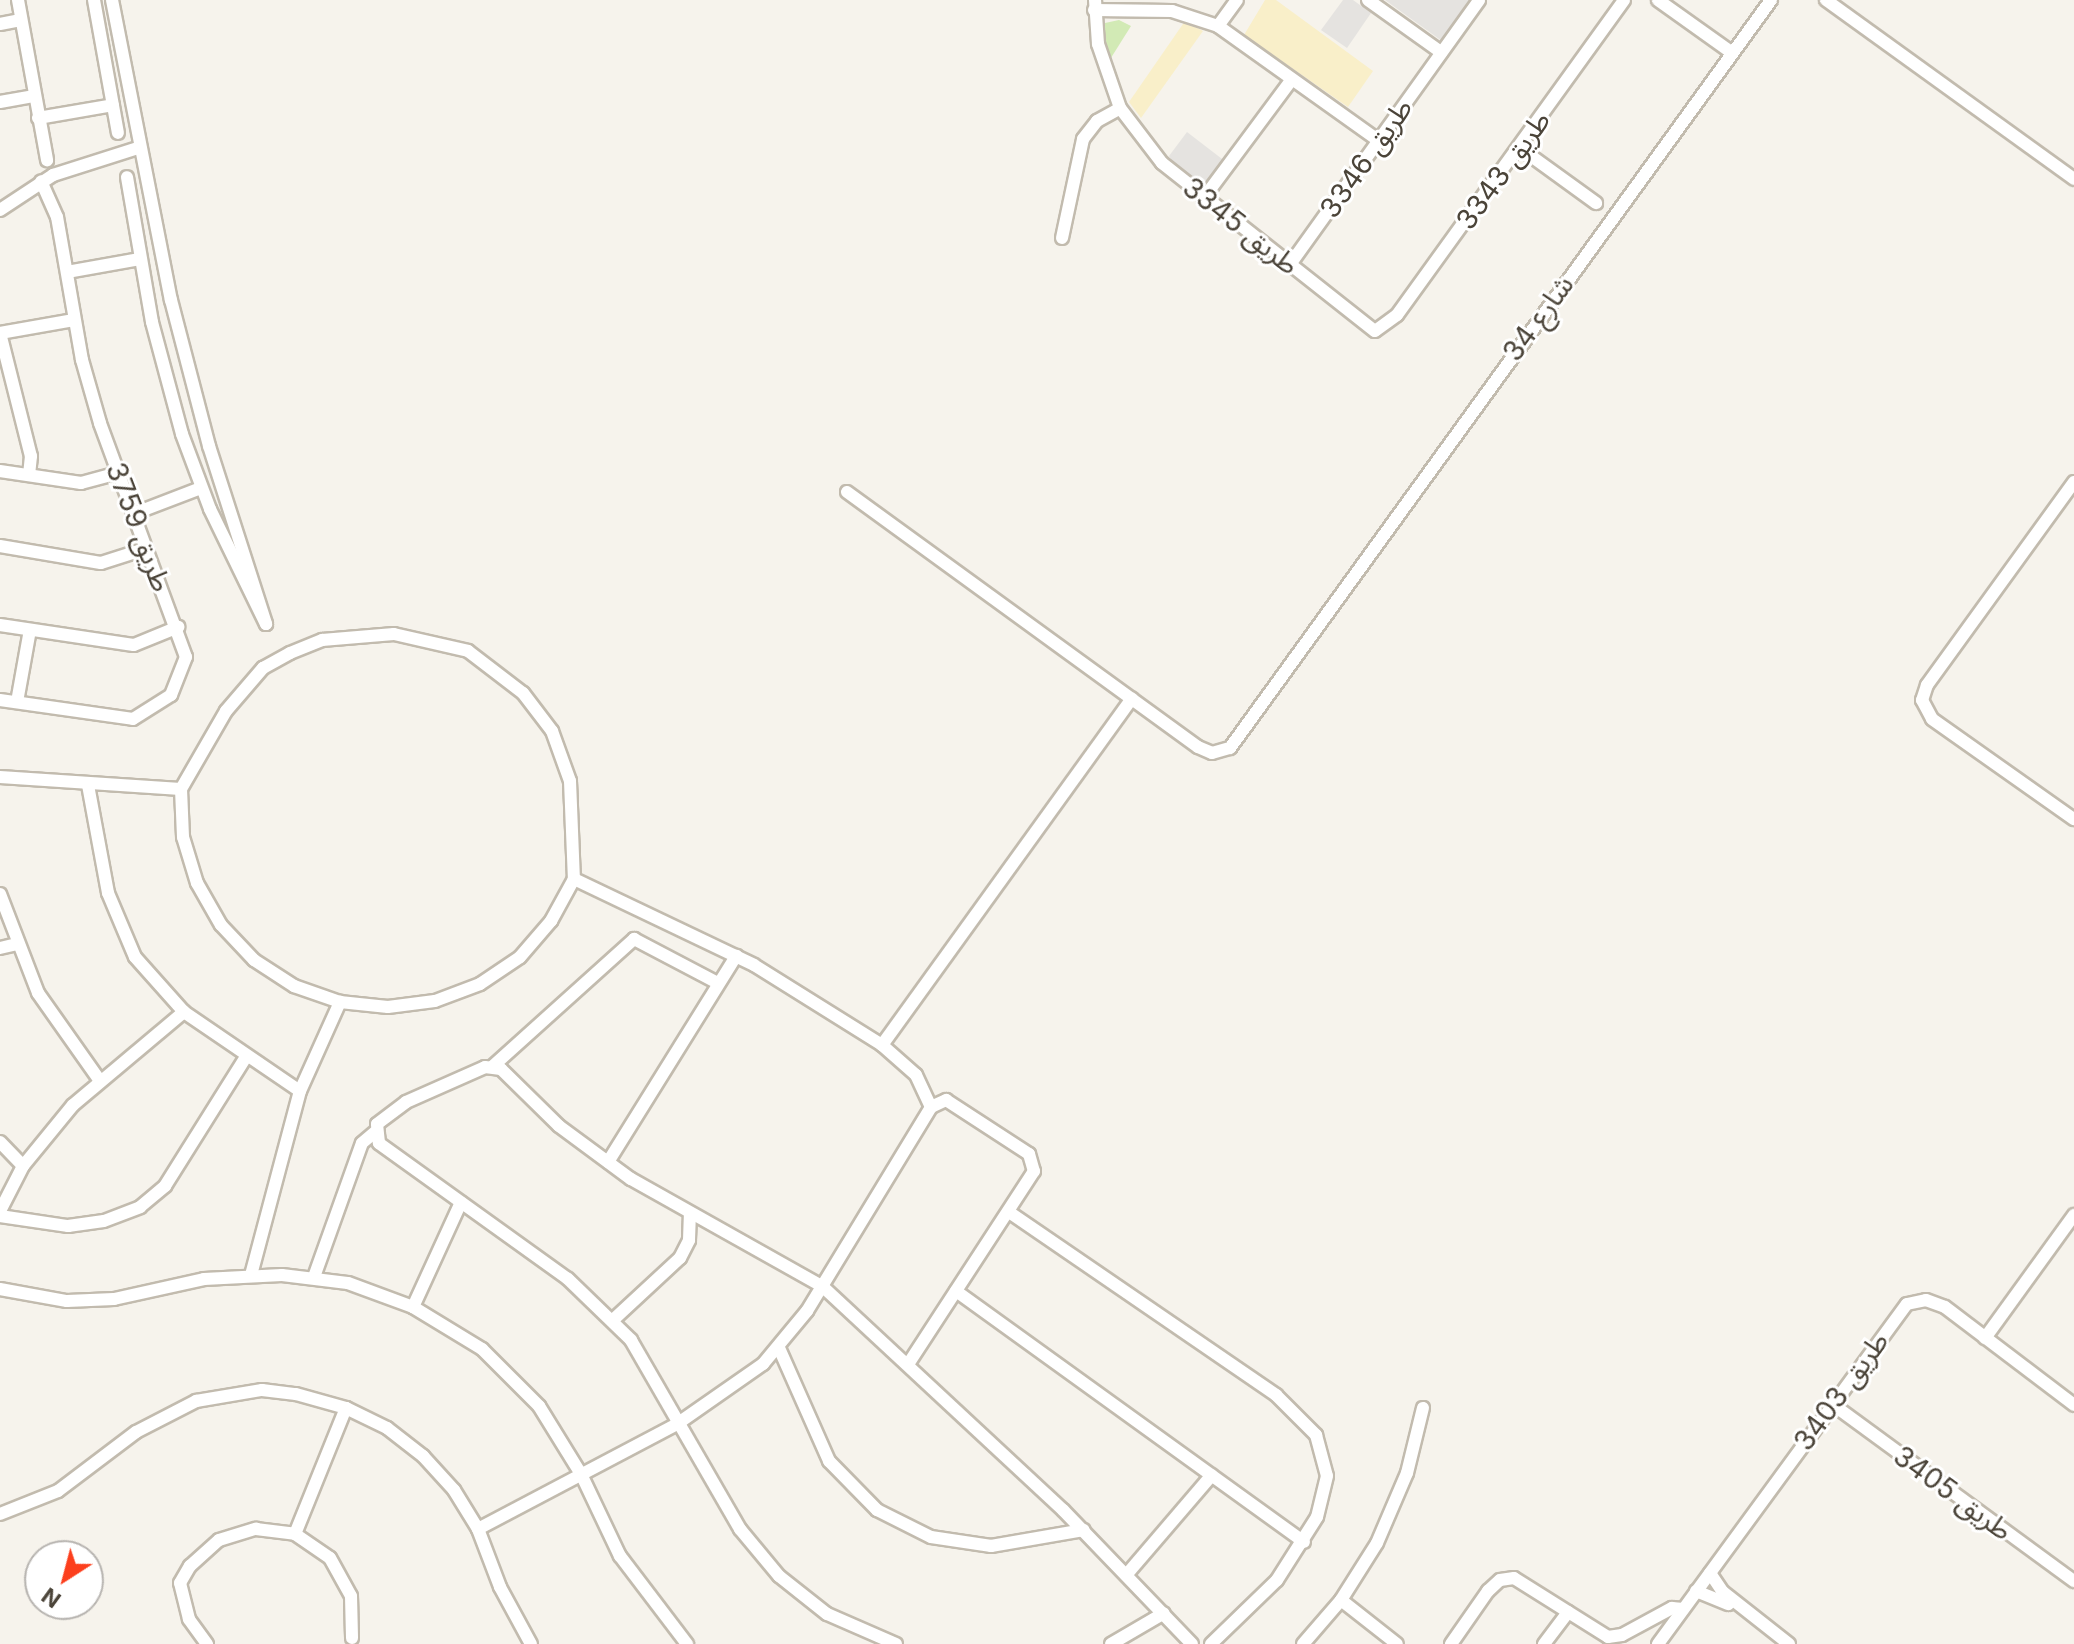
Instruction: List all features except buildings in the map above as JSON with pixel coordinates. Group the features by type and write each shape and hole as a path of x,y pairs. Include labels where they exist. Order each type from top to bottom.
{"street":[{"path":"18,0 47,160"},
{"path":"94,0 118,133"},
{"path":"112,0 138,148 209,446 266,624 201,488 170,395 140,259 127,177"},
{"path":"1218,26 1237,0"},
{"path":"1368,0 1441,52"},
{"name":"طريق 3346","path":"1291,263 1479,0"},
{"name":"طريق 3343","path":"1375,331 1390,323 1520,148 1624,0"},
{"path":"1658,0 1731,52"},
{"name":"شارع 34","path":"1132,699 1204,751 1223,751 1310,640 1771,0"},
{"path":"1826,0 2074,179"},
{"path":"1094,5 1172,11 1218,26 1378,140"},
{"name":"طريق 3345","path":"1094,5 1098,44 1120,108 1162,163 1203,199 1291,263 1375,331"},
{"path":"0,24 21,20"},
{"path":"1203,199 1292,79"},
{"path":"0,102 34,96"},
{"path":"38,118 113,105"},
{"path":"1062,238 1083,139 1097,121 1120,108"},
{"path":"0,210 41,181 138,148"},
{"path":"1520,148 1596,203"},
{"name":"طريق 3759","path":"0,700 116,719 149,713 171,695 183,673 185,650 118,473 74,320 57,217 41,181"},
{"path":"67,272 140,259"},
{"path":"29,475 31,456 0,333 74,320"},
{"path":"0,471 81,483 118,473"},
{"path":"2074,482 1927,685 1922,700 1932,719 2074,819"},
{"path":"133,514 201,488"},
{"path":"847,492 1132,699 882,1045"},
{"path":"0,546 101,563 145,549"},
{"path":"0,625 134,645 178,627"},
{"path":"17,702 30,630"},
{"path":"394,634 431,638 468,651 497,669 552,731 570,781 574,879 551,921 530,945 480,984 423,1003 388,1007 340,1002 294,986 254,960 221,925 197,883 183,837 181,789 226,711 263,668 322,640 394,634"},
{"path":"0,777 181,789"},
{"path":"88,785 108,893 135,957 184,1012 300,1091"},
{"path":"574,879 736,956 882,1045 916,1075 931,1107"},
{"path":"0,894 18,944 66,1040 100,1081"},
{"path":"314,1277 362,1143 406,1102 493,1066 634,939 716,982"},
{"path":"0,948 18,944"},
{"path":"608,1162 716,982 736,956"},
{"path":"251,1275 300,1091 340,1002"},
{"path":"184,1012 100,1081 23,1166 0,1214 68,1226 104,1221 140,1207 165,1186 246,1057"},
{"path":"493,1066 608,1162 690,1215 822,1286 1084,1530 1192,1644"},
{"path":"478,1529 677,1424 745,1379 779,1348 822,1286 931,1107 950,1102 1032,1157 1032,1176 908,1364"},
{"path":"375,1132 379,1143 568,1279 613,1320 631,1340 740,1529 779,1576 827,1614 896,1644"},
{"path":"0,1142 23,1166"},
{"path":"413,1307 461,1202"},
{"path":"1009,1212 1302,1417 1321,1444 1327,1476 1321,1507 1304,1542 1266,1593 1211,1644"},
{"path":"613,1320 680,1258 689,1240 690,1215"},
{"path":"1985,1338 2074,1215"},
{"path":"0,1289 67,1301 114,1299 251,1275 314,1277 348,1283 413,1307 471,1341 512,1376 554,1428 581,1474 620,1556 687,1644"},
{"path":"956,1291 1304,1542"},
{"name":"طريق 3403","path":"1658,1644 1907,1304 1936,1302 2074,1405"},
{"path":"779,1348 829,1461 877,1510 931,1537 991,1546 1084,1530"},
{"path":"0,1514 58,1491 136,1432 196,1401 262,1390 346,1408 387,1428 423,1456 454,1490 478,1529 500,1587 531,1644"},
{"name":"طريق 3405","path":"1832,1404 2074,1581"},
{"path":"295,1534 346,1408"},
{"path":"1303,1644 1341,1600 1389,1520 1423,1408"},
{"path":"1127,1574 1212,1475"},
{"path":"207,1644 183,1601 180,1583 190,1566 203,1551 237,1532 276,1529 314,1544 343,1576 351,1596 352,1638"},
{"path":"1710,1573 1753,1618 1789,1644"},
{"path":"1451,1644 1500,1580 1529,1584 1595,1632 1615,1637 1672,1608 1683,1609"},
{"path":"1696,1591 1753,1618"},
{"path":"1341,1600 1397,1644"},
{"path":"1544,1644 1568,1612"},
{"path":"1111,1644 1164,1613"}],"green space":[{"path":"1119,20 1131,26 1109,61 1099,42 1105,23"}],"sand":[{"path":"1265,0 1276,0 1373,71 1348,107 1244,35"},
{"path":"1185,21 1203,31 1141,118 1129,102"}],"shaded area":[{"path":"1343,0 1353,0 1371,13 1347,48 1321,30"},
{"path":"1385,0 1471,0 1442,41"},
{"path":"1187,132 1226,162 1207,186 1199,188 1179,173 1169,156"}]}
